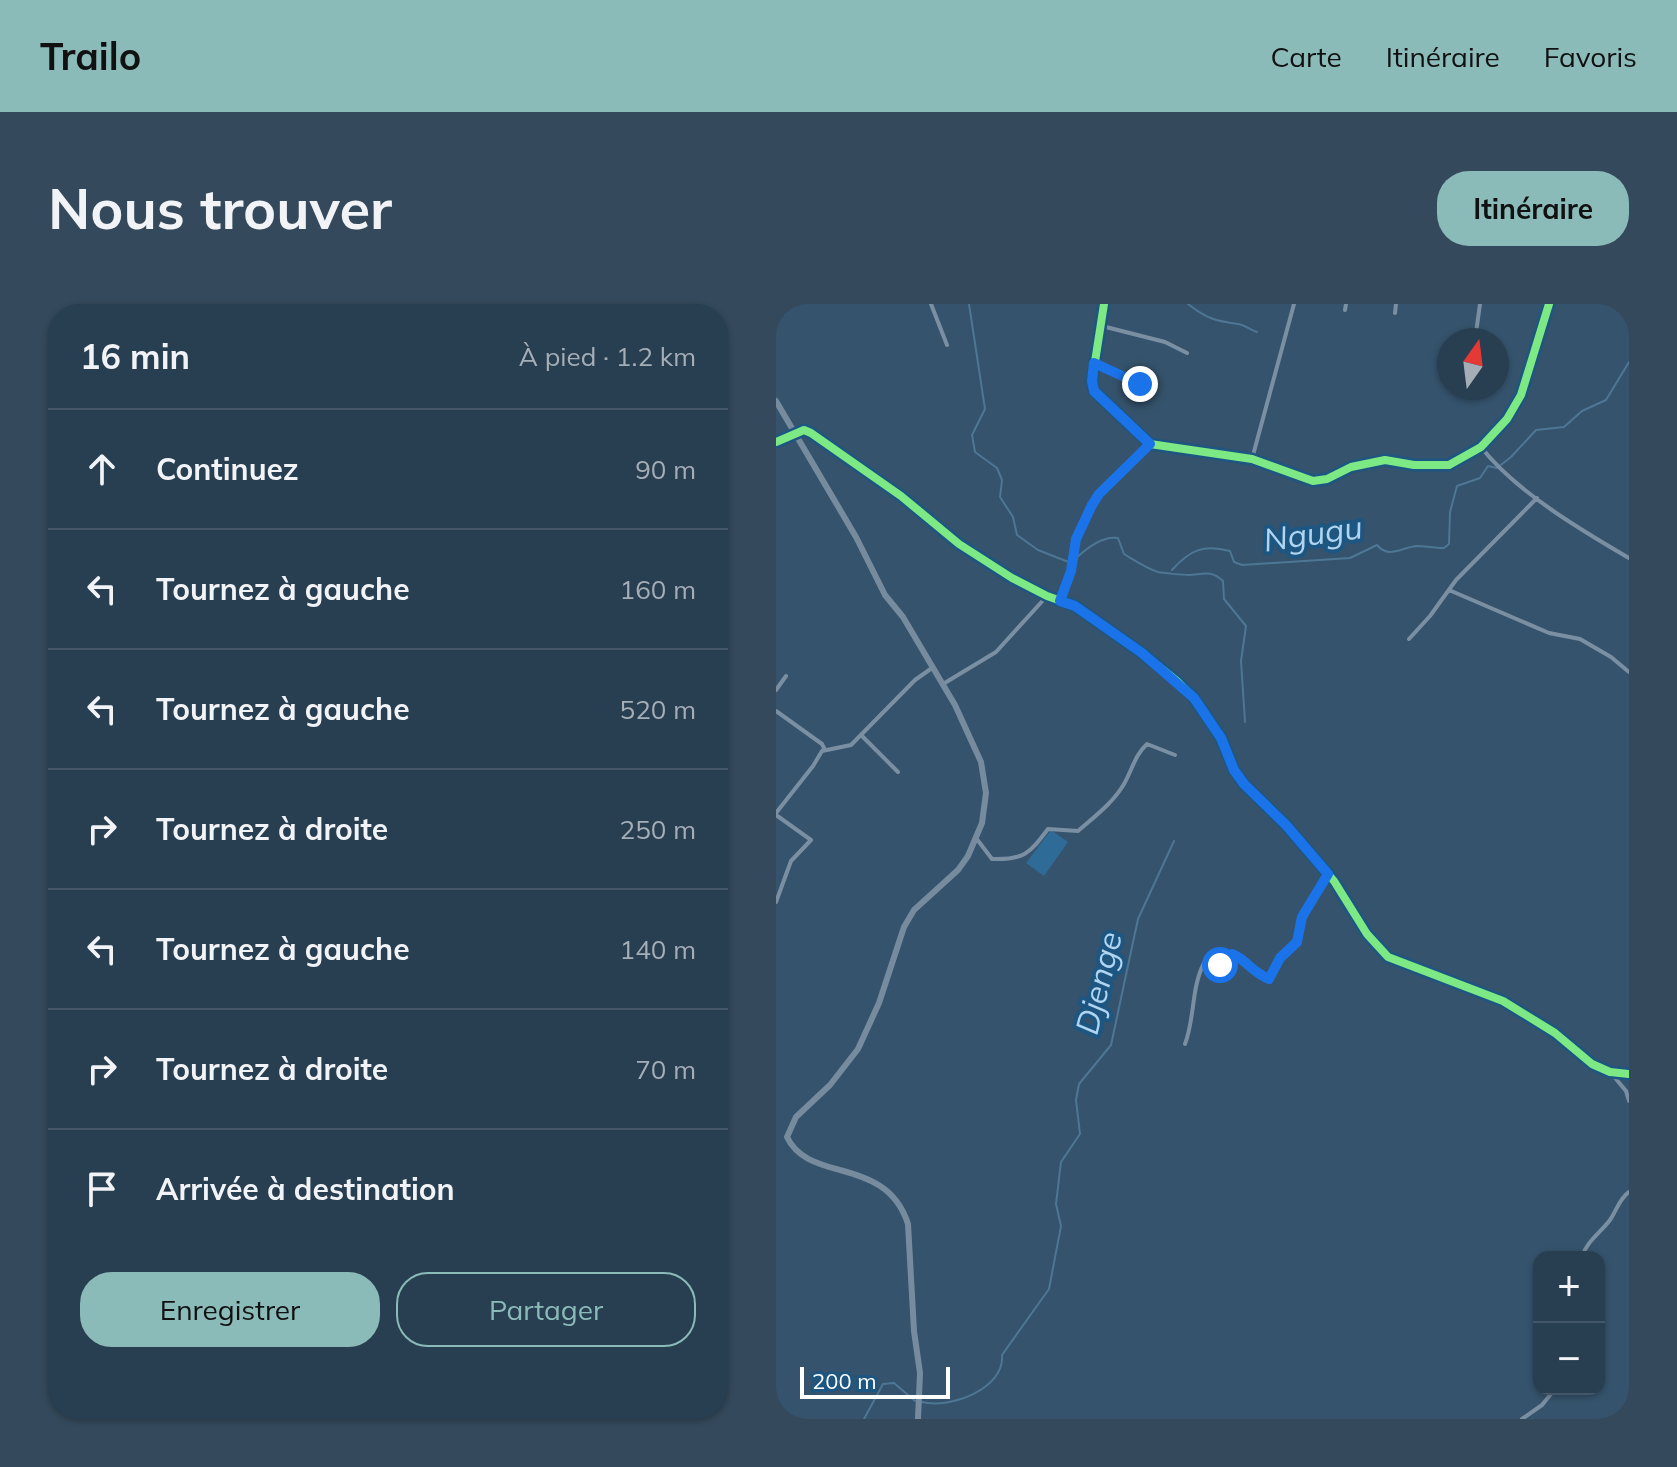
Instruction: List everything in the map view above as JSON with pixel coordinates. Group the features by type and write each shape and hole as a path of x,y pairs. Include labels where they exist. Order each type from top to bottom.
{"main road":[{"path":"776,401 856,537 885,595 903,617 972,737 981,762 986,793 982,823 968,856 958,870 914,910 904,927 879,1003 858,1049 830,1085 796,1117 787,1137 793,1150 805,1159 870,1179 887,1191 904,1213 909,1236 914,1331 920,1373 918,1419"}],"street":[{"path":"786,304 788,308 795,304"},
{"path":"931,304 947,345"},
{"path":"1104,304 1094,363 1094,391 1150,444 1252,459 1313,481 1327,479 1351,467 1385,460 1414,465 1449,465 1481,447 1498,432 1521,395 1549,304"},
{"path":"1252,459 1294,304"},
{"path":"1395,313 1396,304"},
{"path":"1477,328 1480,304"},
{"path":"1102,326 1165,342 1187,353"},
{"path":"1094,363 1140,384"},
{"path":"776,442 804,430 811,433 901,496 959,544 1012,578 1075,606 1142,653 1194,698 1221,738 1234,770 1244,784 1286,825 1328,874 1367,934 1388,957 1515,1007 1555,1033 1592,1064 1610,1072 1629,1074"},
{"path":"1060,601 1085,518 1099,494 1150,444"},
{"path":"1481,447 1497,468 1585,533 1629,558"},
{"path":"1409,639 1449,590 1537,498"},
{"path":"1449,590 1549,633 1580,639 1629,672"},
{"path":"942,684 996,652 1047,596"},
{"path":"776,902 791,861 811,840 777,811 825,750 851,745 915,680 932,668"},
{"path":"776,690 786,676"},
{"path":"776,711 822,744 825,750"},
{"path":"862,736 898,772"},
{"path":"976,838 992,859 1023,857 1048,829 1078,831 1100,813 1123,786 1139,751 1147,744 1175,755"},
{"path":"1185,1044 1204,963 1224,965 1229,956 1236,954 1248,968 1269,979 1280,958 1297,942 1302,917 1328,874"},
{"path":"1610,1072 1626,1091 1629,1101"},
{"path":"1584,1251 1611,1219 1629,1185"},
{"path":"1623,1196 1629,1192"},
{"path":"1522,1419 1550,1395"}],"shaded area":[{"path":"1051,830 1068,842 1044,876 1026,863"}],"waterway":[{"name":"Ngugu","path":"969,304 985,409 972,435 975,452 997,468 1002,480 1000,497 1013,517 1017,535 1038,550 1071,563"},
{"path":"1188,304 1212,318 1257,332"},
{"name":"Ngugu","path":"1172,570 1191,553 1212,548 1230,551 1234,562 1242,565 1350,558 1377,545 1390,552 1416,546 1444,548 1449,544 1450,512 1457,486 1480,478 1488,466 1497,468 1536,430 1564,427 1582,411 1606,400 1629,362"},
{"path":"1075,559 1101,541 1118,538 1124,554 1154,570 1183,575 1211,574 1223,581 1224,599 1246,626 1241,661 1245,722"},
{"name":"Djenge","path":"922,1402 960,1399 985,1387 995,1378 1001,1367 1002,1355 1049,1289 1061,1226 1056,1204 1061,1162 1080,1134 1076,1100 1079,1084 1111,1045 1138,919 1174,841"},
{"name":"Djenge","path":"864,1419 883,1384 894,1383 915,1401"}],"cycle path":[{"path":"1104,304 1092,381 1094,391 1150,444 1252,459 1313,481 1327,479 1351,467 1385,460 1414,465 1449,465 1481,447 1507,419 1521,395 1549,304"},
{"path":"776,442 804,430 811,433 901,496 959,544 1012,578 1075,606 1177,681 1194,698 1221,738 1234,770 1244,784 1286,825 1334,881 1367,934 1388,957 1503,1001 1555,1033 1592,1064 1610,1072 1629,1074"}],"route":[{"path":"1140,384 1094,363 1094,391 1150,444 1099,494 1092,505 1076,539 1071,571 1060,601 1075,606 1142,653 1194,698 1221,738 1234,770 1244,784 1286,825 1328,874 1302,917 1297,942 1280,958 1269,979 1248,968 1236,954 1220,965"}]}
